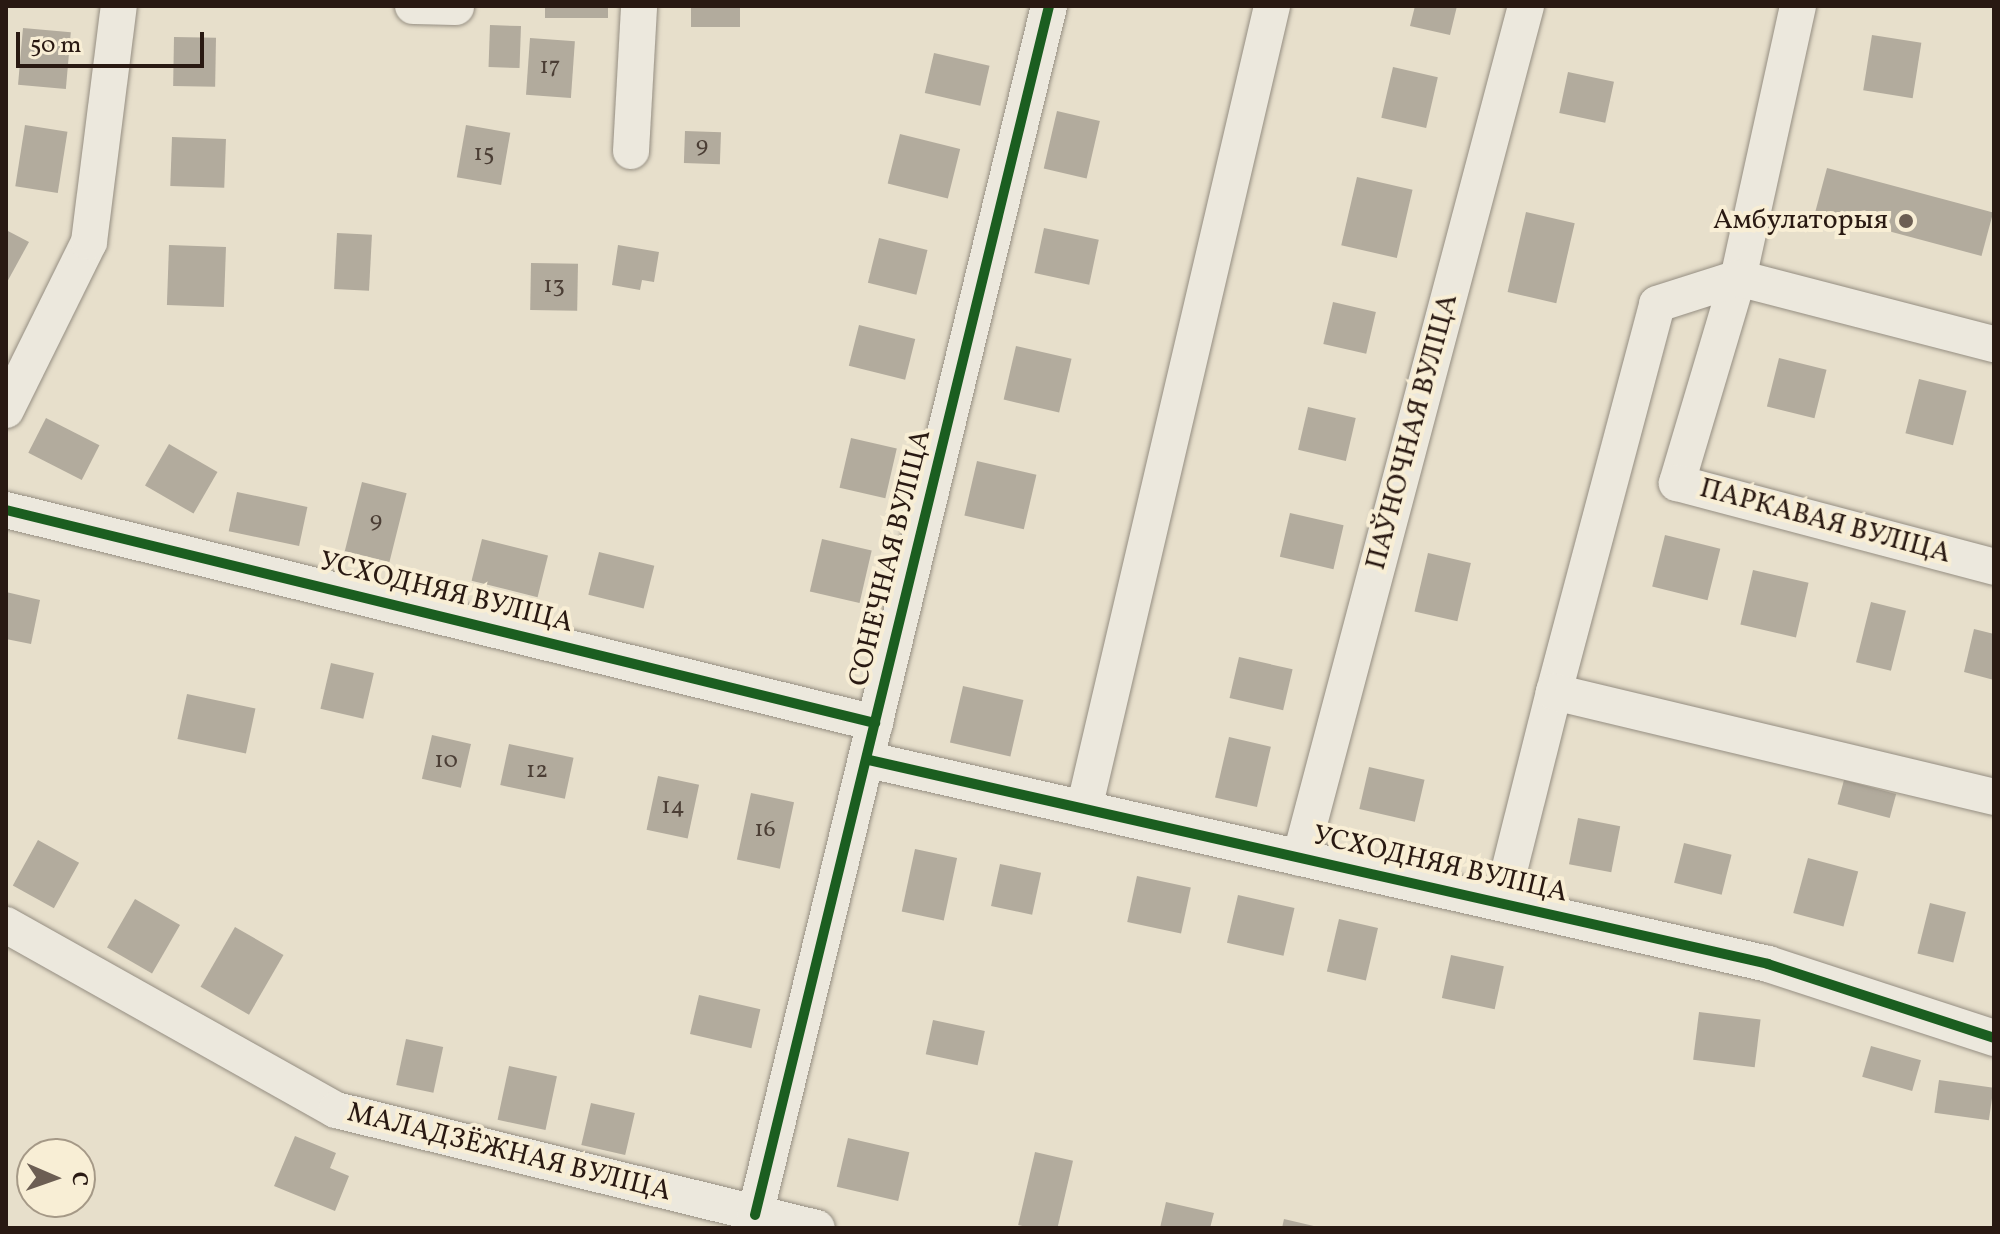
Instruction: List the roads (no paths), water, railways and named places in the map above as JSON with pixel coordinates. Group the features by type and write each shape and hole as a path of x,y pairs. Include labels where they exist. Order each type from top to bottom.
{"street":[{"path":"6,410 89,242 119,6"},
{"path":"413,6 456,7"},
{"path":"631,151 639,6"},
{"name":"СОНЕЧНАЯ ВУЛІЦА","path":"755,1215 869,760 875,723 1049,6"},
{"path":"1084,809 1272,6"},
{"name":"ПАЎНОЧНАЯ ВУЛІЦА","path":"1300,858 1526,6"},
{"name":"ПАРКАВАЯ ВУЛІЦА","path":"1798,6 1738,278 1677,483 1994,567"},
{"path":"1501,903 1657,304 1738,278 1994,344"},
{"name":"УСХОДНЯЯ ВУЛІЦА","path":"6,510 875,723"},
{"path":"1554,692 1994,797"},
{"name":"УСХОДНЯЯ ВУЛІЦА","path":"869,760 1768,964 1994,1038"},
{"name":"МАЛАДЗЁЖНАЯ ВУЛІЦА","path":"6,925 336,1110 817,1228"}],"place":[{"name":"Амбулаторыя","path":"1906,221"}]}
